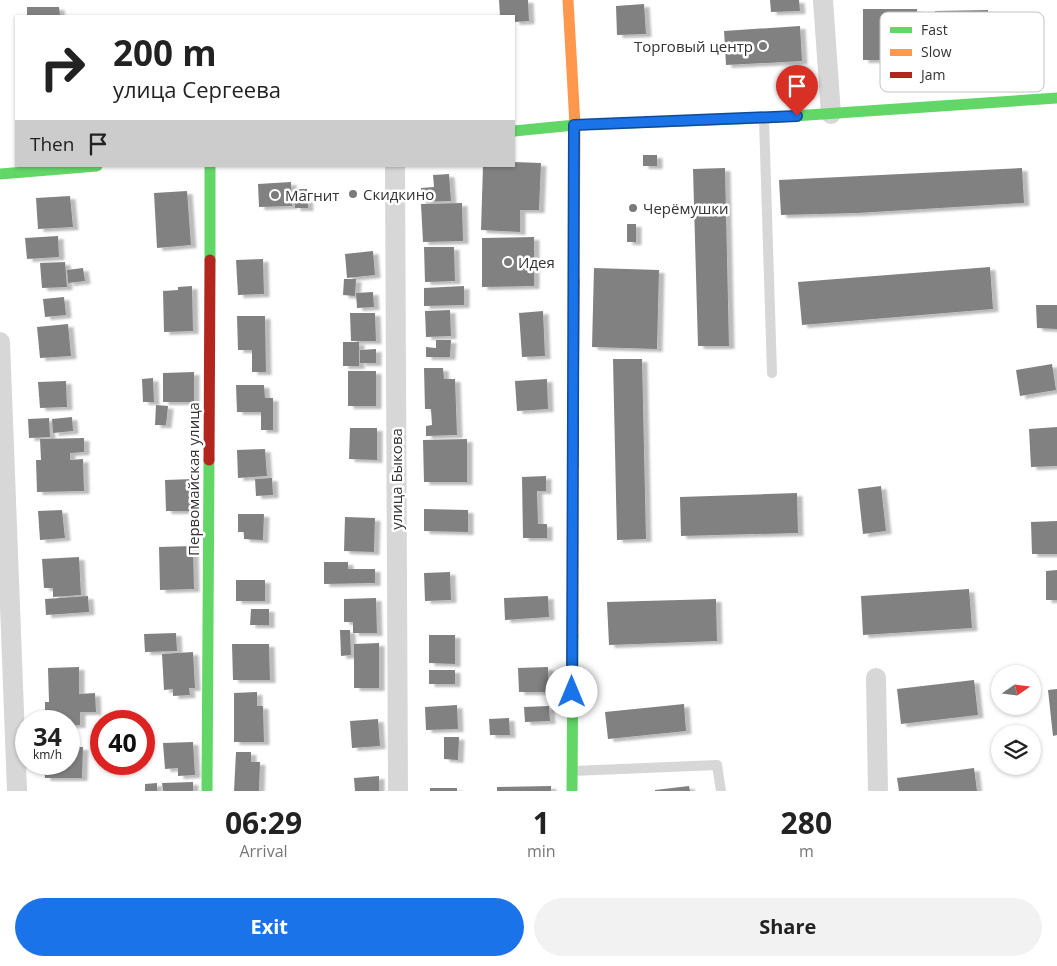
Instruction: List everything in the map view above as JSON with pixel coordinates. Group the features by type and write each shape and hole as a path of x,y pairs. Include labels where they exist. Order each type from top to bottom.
{"street":[{"path":"568,0 574,125 572,791"},
{"path":"823,0 830,114"},
{"path":"515,130 574,125 764,118 1057,98"},
{"path":"0,174 85,167"},
{"name":"Первомайская улица","path":"207,791 210,167"},
{"name":"улица Быкова","path":"395,167 398,791"},
{"path":"0,342 17,791"},
{"path":"876,678 878,791"}],"lane":[{"path":"764,118 772,373"},
{"path":"572,771 717,765 721,791"}],"building":[{"path":"499,0 528,0 529,21 515,22 515,15 500,15"},
{"path":"770,0 799,0 800,11 771,12"},
{"path":"644,4 646,34 617,35 616,6"},
{"path":"27,7 59,7 60,15 27,15"},
{"path":"863,9 917,9 917,12 880,12 880,60 863,60"},
{"path":"988,10 988,12 935,12"},
{"name":"Торговый центр","path":"800,26 802,61 726,65 724,31"},
{"path":"643,155 657,155 657,166 643,166"},
{"path":"515,162 541,163 539,210 520,210 520,232 481,230 483,167 515,167"},
{"path":"725,168 729,346 698,346 693,169"},
{"path":"1022,168 1024,203 857,213 781,215 779,180"},
{"path":"449,174 451,201 421,202 421,188 434,187 433,175"},
{"name":"Магнит","path":"291,182 292,206 259,207 258,184"},
{"path":"294,189 307,189 308,208 295,208"},
{"path":"187,191 191,245 157,248 154,193"},
{"path":"70,196 73,227 38,229 36,198"},
{"path":"462,203 463,241 423,242 421,204"},
{"path":"627,224 636,224 636,242 627,242"},
{"path":"58,236 59,257 27,259 25,238"},
{"name":"Идея","path":"534,237 534,286 482,287 482,238"},
{"path":"424,247 454,247 455,281 425,282"},
{"path":"373,251 375,275 347,278 345,254"},
{"path":"263,259 264,294 238,295 236,260"},
{"path":"65,262 67,287 42,288 40,263"},
{"path":"990,267 993,309 802,325 798,282"},
{"path":"83,268 85,281 68,283 67,270"},
{"path":"594,268 659,270 657,349 592,347"},
{"path":"344,279 356,279 355,296 343,295"},
{"path":"192,286 193,331 164,332 163,291 178,290 178,287"},
{"path":"464,286 464,305 424,306 424,288"},
{"path":"373,292 374,307 357,308 356,293"},
{"path":"64,297 66,315 45,317 43,299"},
{"path":"1036,305 1057,305 1057,329 1037,328"},
{"path":"450,310 451,336 426,337 425,311"},
{"path":"543,311 545,356 522,357 519,313"},
{"path":"350,313 375,313 376,341 351,341"},
{"path":"237,316 265,316 266,372 252,372 252,350 238,350"},
{"path":"68,324 71,356 40,358 37,327"},
{"path":"436,340 451,340 450,357 426,357 426,347 436,348"},
{"path":"343,342 359,342 359,366 343,366"},
{"path":"376,349 376,363 360,363 360,350"},
{"path":"613,359 642,359 646,539 617,540"},
{"path":"1052,364 1056,390 1020,396 1016,370"},
{"path":"424,368 443,368 444,379 455,379 457,435 426,436 426,426 432,425 431,409 425,409"},
{"path":"348,371 376,371 376,406 348,406"},
{"path":"194,372 194,402 163,402 163,373"},
{"path":"153,378 154,402 143,402 142,379"},
{"path":"547,379 548,409 517,411 515,381"},
{"path":"66,381 67,407 40,408 38,382"},
{"path":"236,385 264,385 265,398 273,398 273,430 261,430 261,412 237,412"},
{"path":"156,405 168,406 166,425 155,425"},
{"path":"72,417 73,431 53,433 52,419"},
{"path":"49,418 50,437 29,438 28,419"},
{"path":"1057,427 1057,466 1031,467 1029,429"},
{"path":"350,428 377,428 377,460 349,459"},
{"path":"84,438 84,452 70,453 70,460 83,459 84,491 37,492 36,460 41,460 40,439"},
{"path":"467,439 467,482 424,482 423,440"},
{"path":"265,449 267,476 238,478 237,450"},
{"path":"546,476 546,491 537,491 538,524 547,524 547,538 523,538 522,477"},
{"path":"272,478 273,495 256,496 255,479"},
{"path":"193,479 194,511 166,511 165,480"},
{"path":"881,486 886,531 863,534 858,489"},
{"path":"797,493 798,533 681,536 680,497"},
{"path":"424,509 468,510 468,532 424,531"},
{"path":"62,510 65,538 40,540 38,511"},
{"path":"238,514 264,514 263,540 244,539 244,532 238,532"},
{"path":"345,517 375,518 374,552 344,551"},
{"path":"1057,521 1057,554 1032,554 1031,522"},
{"path":"193,546 194,589 160,590 159,547"},
{"path":"79,557 81,595 53,597 53,588 44,588 42,559"},
{"path":"324,562 348,562 348,569 375,569 375,583 324,584"},
{"path":"1057,570 1057,600 1046,600 1046,571"},
{"path":"450,572 451,600 425,601 424,573"},
{"path":"236,580 265,580 265,601 236,601"},
{"path":"969,589 972,628 863,635 861,596"},
{"path":"88,596 89,612 46,615 45,599"},
{"path":"548,596 549,617 505,620 504,598"},
{"path":"376,598 377,633 353,633 353,622 344,622 344,599"},
{"path":"716,599 717,641 609,645 607,602"},
{"path":"251,609 269,609 269,625 250,625"},
{"path":"340,630 350,630 351,655 341,656"},
{"path":"176,633 177,651 145,652 144,634"},
{"path":"429,635 455,635 455,664 429,663"},
{"path":"379,643 379,688 354,688 354,644"},
{"path":"232,644 269,644 270,680 233,680"},
{"path":"193,652 195,688 189,688 190,695 173,696 173,689 164,690 162,654"},
{"path":"79,667 79,694 95,693 96,710 80,712 80,710 45,710 45,702 49,702 48,668"},
{"path":"548,667 548,692 519,692 518,668"},
{"path":"429,670 455,670 455,684 429,684"},
{"path":"974,680 978,715 901,724 897,689"},
{"path":"1057,689 1057,735 1053,736 1048,690"},
{"path":"257,692 257,706 263,706 264,742 234,742 234,693"},
{"path":"684,704 686,731 608,739 605,712"},
{"path":"457,705 458,729 426,730 425,707"},
{"path":"549,706 550,721 525,722 524,707"},
{"path":"509,718 510,735 490,735 489,719"},
{"path":"378,719 380,746 352,748 350,721"},
{"path":"444,737 459,737 458,760 444,759"},
{"path":"193,742 195,775 178,776 178,768 165,769 163,743"},
{"path":"80,747 83,747 82,778 45,778 45,775 80,775"},
{"path":"236,752 251,752 251,762 260,762 259,791 234,791"},
{"path":"974,768 977,791 899,791 897,778"},
{"path":"379,776 379,791 355,791 354,778"},
{"path":"193,782 193,791 163,791 162,783"},
{"path":"157,783 157,791 145,791 145,784"},
{"path":"551,786 551,791 497,791 497,787"},
{"path":"689,786 690,791 655,791 655,790"},
{"path":"430,788 457,788 457,791 430,791"}],"traffic: fast":[{"path":"515,131 575,125 764,118 1057,98"},
{"path":"0,174 85,167"},
{"path":"210,167 210,260"},
{"path":"207,791 209,460"},
{"path":"572,791 573,636"}],"traffic: slow":[{"path":"568,0 575,125 574,280"},
{"path":"573,466 573,636"}],"traffic: jam":[{"path":"209,460 210,260"},
{"path":"573,466 574,280"}],"place":[{"name":"Торговый центр","path":"763,46"},
{"name":"Скидкино","path":"353,194"},
{"name":"Магнит","path":"275,195"},
{"name":"Черёмушки","path":"633,208"},
{"name":"Идея","path":"508,262"}],"route":[{"path":"572,692 574,125 797,116"}]}
